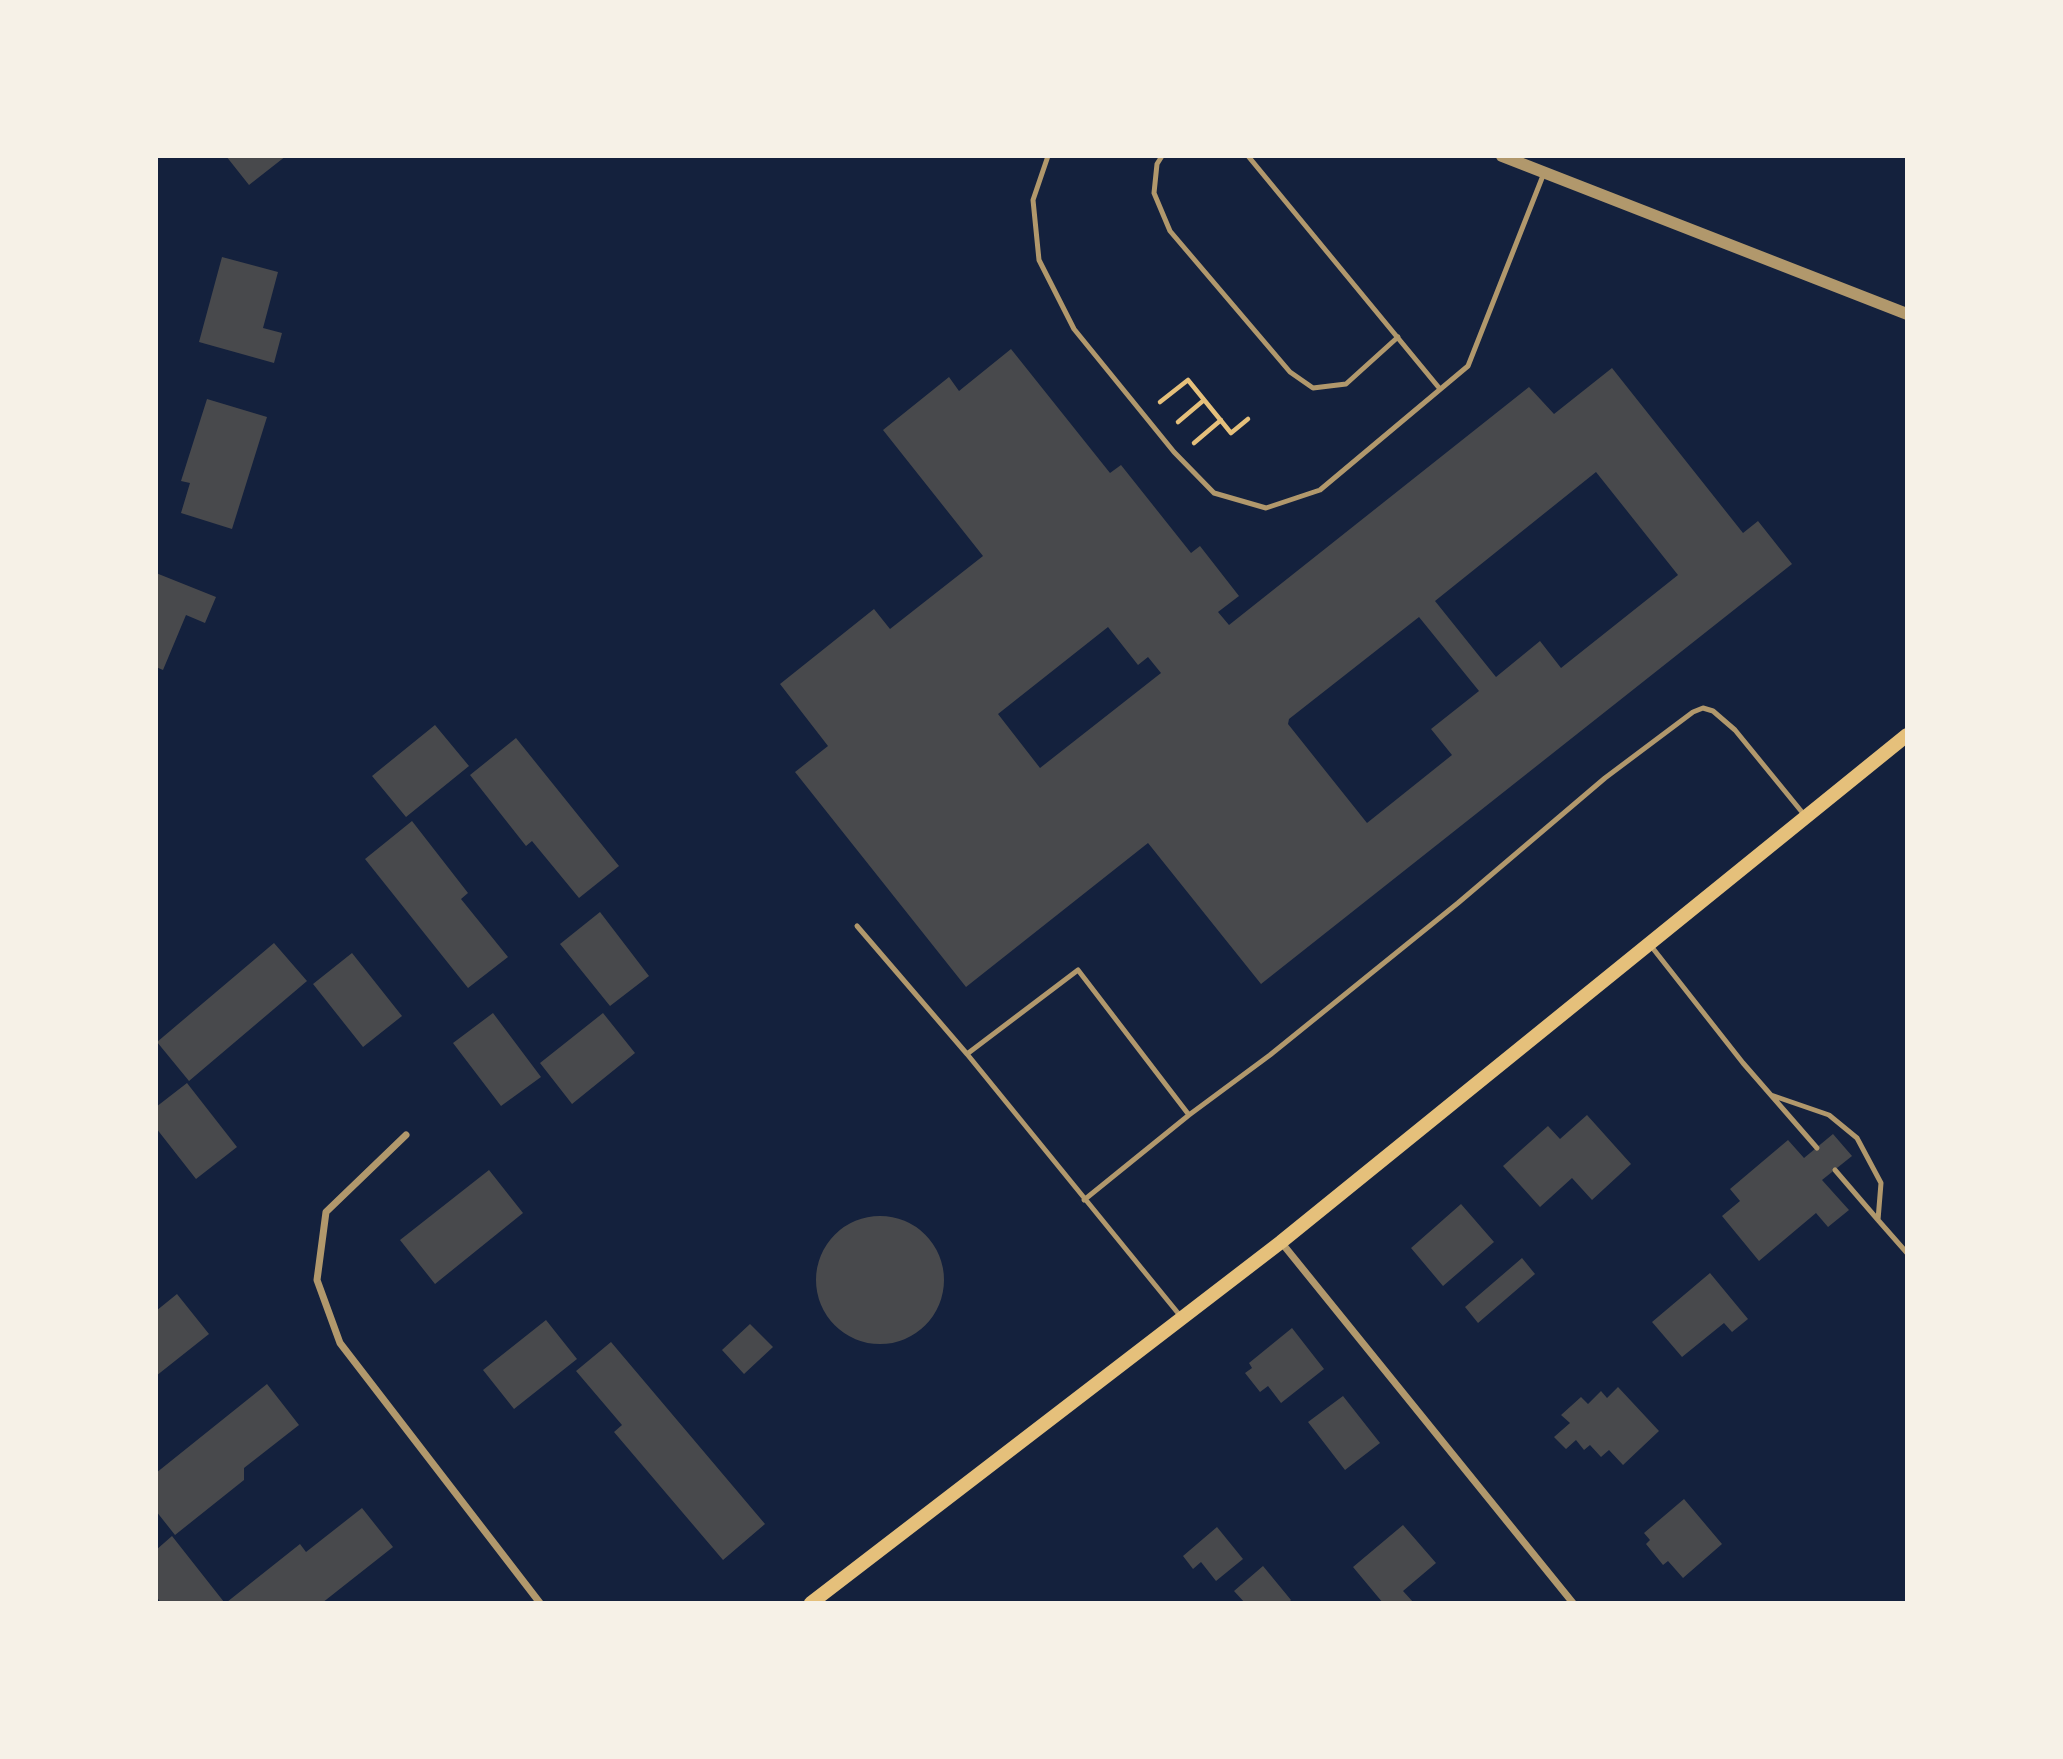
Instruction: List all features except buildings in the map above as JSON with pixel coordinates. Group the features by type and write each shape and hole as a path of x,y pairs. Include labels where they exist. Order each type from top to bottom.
{"main road":[{"path":"811,1603 1281,1242 1907,735"}],"street":[{"path":"1502,156 1907,314"},
{"path":"406,1135 326,1212 317,1280 340,1343 540,1603"},
{"path":"1281,1242 1573,1603"}],"lane":[{"path":"1048,156 1033,200 1039,260 1074,329 1174,452 1214,492 1266,508 1320,490 1468,366 1544,173"},
{"path":"1161,156 1157,164 1154,193 1170,231 1290,372 1313,387 1346,384 1398,337"},
{"path":"1248,156 1440,389"},
{"path":"1084,1200 1189,1115 1270,1055 1667,730 1693,712 1703,708 1713,711 1735,730 1806,817"},
{"path":"857,926 967,1054 1182,1318"},
{"path":"1649,944 1770,1094 1817,1147"},
{"path":"967,1054 1079,970 1189,1115"},
{"path":"1770,1094 1829,1115 1857,1138 1881,1183 1878,1220"},
{"path":"1835,1170 1907,1253"}],"path":[{"path":"1144,414 1188,380 1231,433 1248,419"},
{"path":"1161,436 1204,400"},
{"path":"1174,452 1193,444 1221,421"}]}
